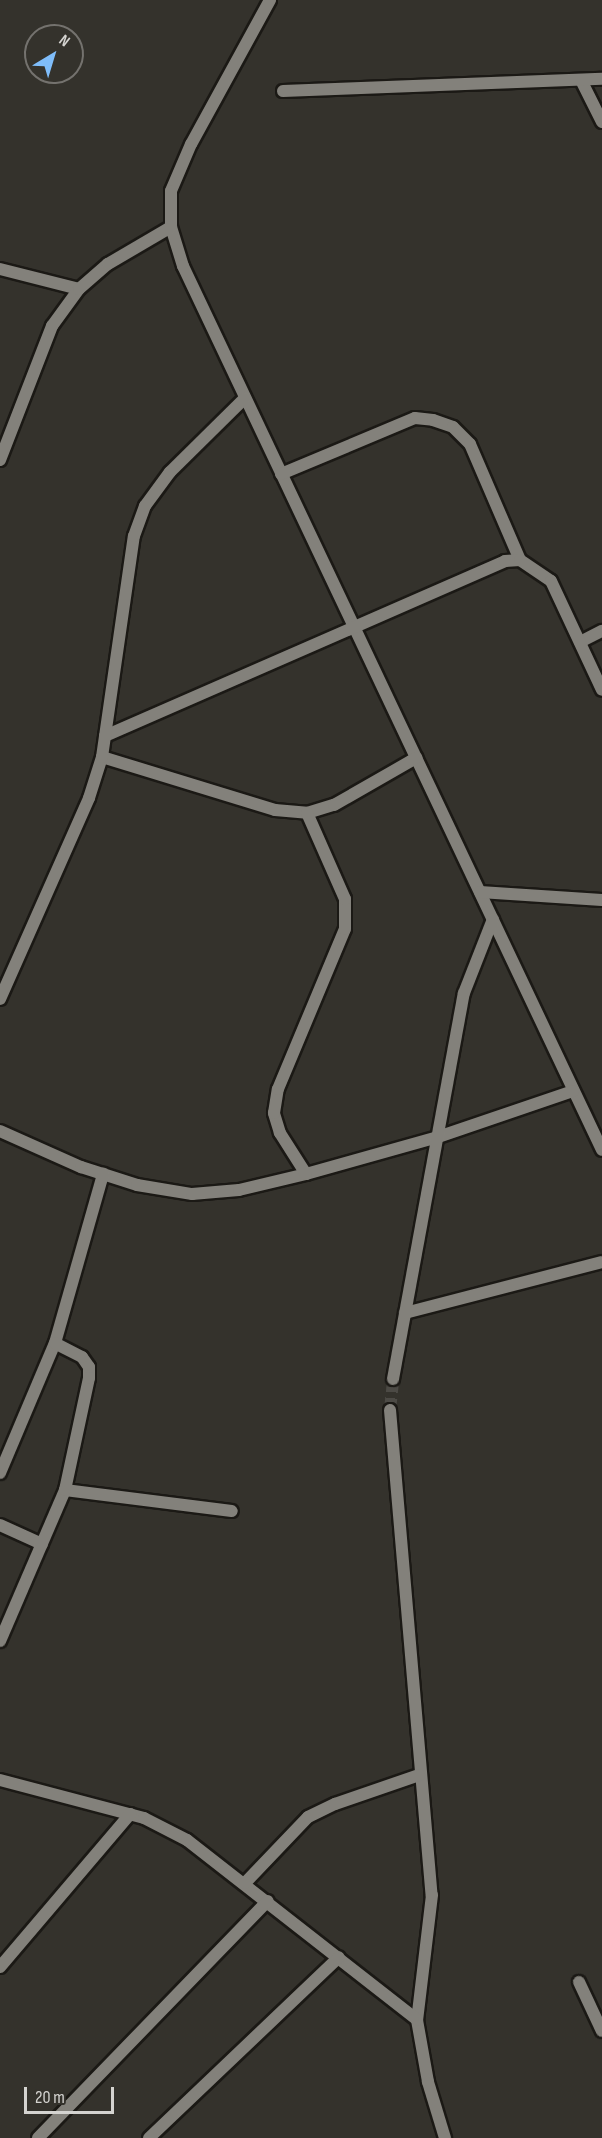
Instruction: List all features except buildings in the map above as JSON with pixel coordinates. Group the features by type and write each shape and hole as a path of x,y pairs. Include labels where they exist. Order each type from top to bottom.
{"street":[{"path":"270,0 191,144 171,191 171,226 183,266 602,1150"},
{"path":"283,91 602,79"},
{"path":"581,80 602,122"},
{"path":"0,460 52,326 79,289 108,264 171,226"},
{"path":"0,269 79,289"},
{"path":"0,999 89,798 102,757 134,536 145,506 170,472 246,398"},
{"path":"281,474 415,418 433,420 453,428 470,444 520,560 551,581 602,690"},
{"path":"105,736 354,624 505,561 520,560"},
{"path":"580,642 602,631"},
{"path":"102,757 275,810 307,813 333,805 416,758"},
{"path":"306,1173 280,1133 274,1113 278,1089 345,929 345,899 307,813"},
{"path":"480,892 602,900"},
{"path":"393,1379 464,993 493,919"},
{"path":"0,1131 103,1174 192,1194 240,1190 306,1173 438,1137 573,1091"},
{"path":"0,1473 55,1343 103,1174"},
{"path":"405,1312 602,1262"},
{"path":"0,1641 65,1490 89,1366 82,1357 55,1343"},
{"path":"390,1410 419,1776 432,1895 417,2020 428,2082 445,2138"},
{"path":"65,1490 232,1510"},
{"path":"0,1526 42,1544"},
{"path":"245,1883 308,1817 335,1804 419,1776"},
{"path":"0,1780 130,1815 187,1840 268,1900 417,2020"},
{"path":"0,1967 130,1815"},
{"path":"38,2138 268,1900"},
{"path":"149,2138 339,1957"},
{"path":"579,1982 602,2031"}],"tunnel":[{"path":"390,1410 393,1379"}]}
